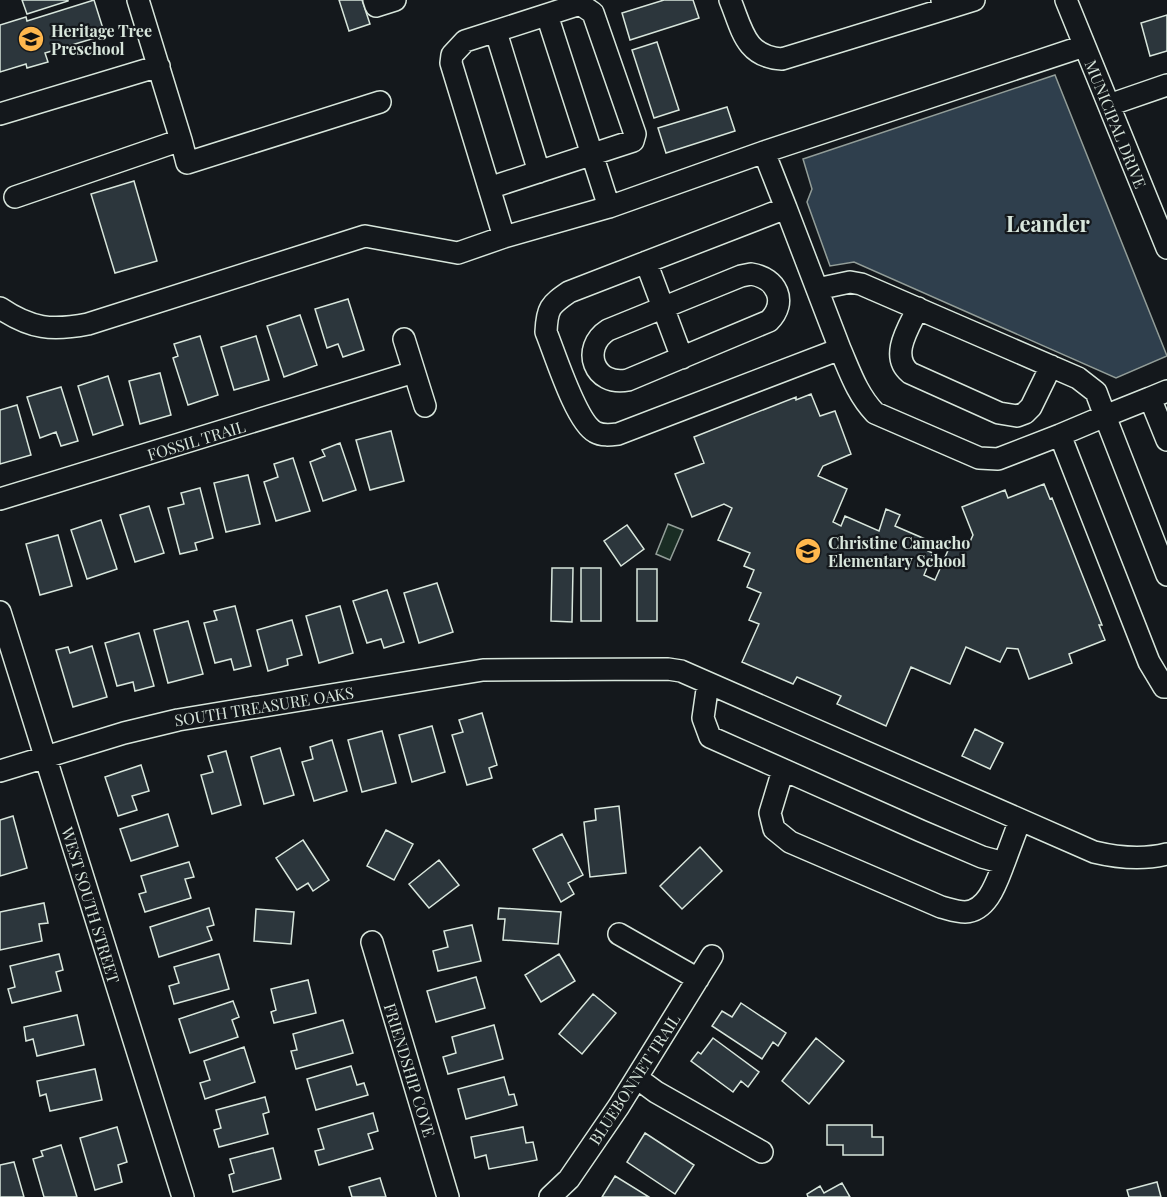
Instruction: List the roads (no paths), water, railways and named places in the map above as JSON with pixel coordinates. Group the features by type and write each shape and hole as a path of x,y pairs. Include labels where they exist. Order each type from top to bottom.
{"street":[{"path":"138,0 188,163 380,102"},
{"path":"374,0 376,6 395,0"},
{"path":"730,0 745,39 756,51 768,58 782,59 944,5 974,0"},
{"name":"MUNICIPAL DRIVE","path":"1065,0 1167,248"},
{"path":"489,188 633,141 635,134 592,13 580,4 465,42 452,56 451,63 489,188 504,237"},
{"path":"547,15 609,207"},
{"path":"496,32 539,172"},
{"path":"0,308 20,321 36,326 51,329 72,327 98,321 365,236 458,253 504,237 609,207 764,152 1084,46"},
{"path":"0,114 159,66"},
{"path":"1109,105 1167,85"},
{"path":"15,197 181,140"},
{"path":"764,152 854,384 863,400 875,412 979,458 998,459 1159,395 1167,440"},
{"path":"786,208 568,292 550,305 546,332 580,417 593,432 604,435 618,434 840,349"},
{"path":"646,262 682,358"},
{"path":"751,274 762,276 771,282 777,292 776,315 769,321 628,380 618,382 609,380 600,374 593,354 595,343 600,335 663,308 751,274"},
{"path":"817,289 850,282 861,284 1078,378 1096,392 1167,575"},
{"path":"918,308 901,348 900,356 904,369 999,413 1017,416 1025,413 1031,407 1051,366"},
{"path":"404,339 425,406"},
{"name":"FOSSIL TRAIL","path":"0,499 414,372"},
{"path":"1060,435 1149,662 1164,687 1167,687"},
{"name":"WEST SOUTH STREET","path":"0,612 183,1197"},
{"name":"SOUTH TREASURE OAKS","path":"0,771 45,756 178,720 486,669 668,669 681,671 1094,852 1137,858 1167,855"},
{"path":"708,683 703,718 710,737 941,840 982,857 1004,863"},
{"path":"783,770 770,813 774,830 790,842 931,902 963,912 976,910 988,899 1020,820"},
{"path":"619,934 698,979"},
{"name":"FRIENDSHIP COVE","path":"372,942 448,1197"},
{"name":"BLUEBONNET TRAIL","path":"550,1197 569,1179 637,1078 712,956"},
{"path":"637,1078 656,1092 762,1152"}],"water":[{"path":"1055,75 1167,356 1116,378 854,262 830,266 807,202 812,189 803,159"}],"place":[{"name":"Heritage Tree Preschool","path":"31,39"},
{"name":"Christine Camacho Elementary School","path":"808,551"}],"district":[{"name":"Leander","path":"1048,223"}]}
